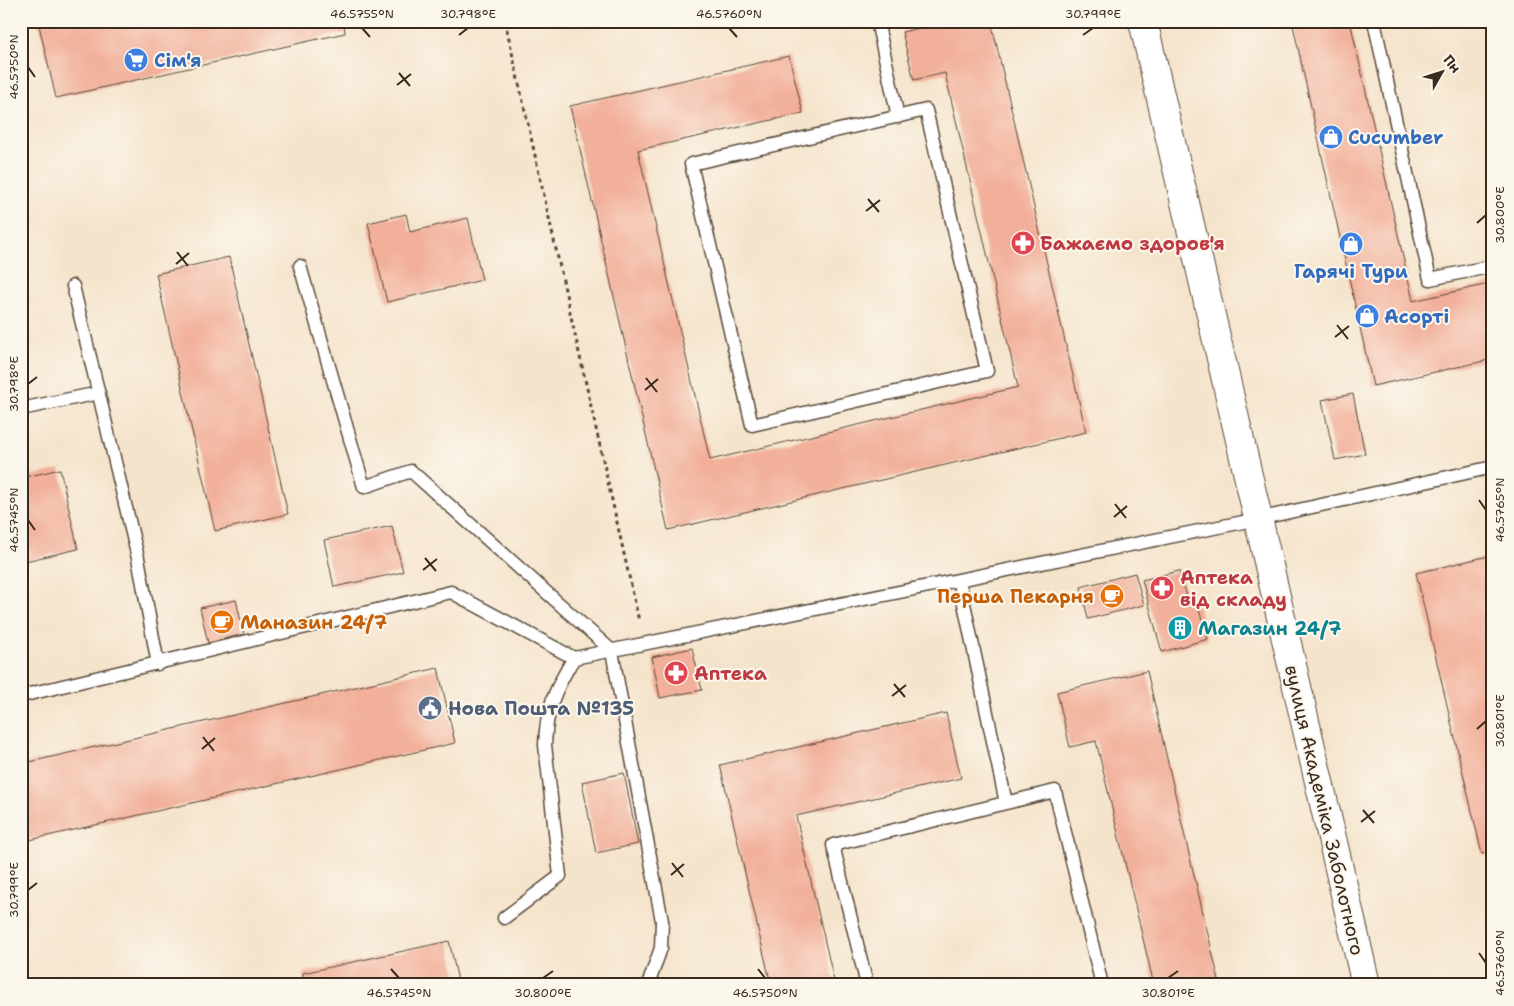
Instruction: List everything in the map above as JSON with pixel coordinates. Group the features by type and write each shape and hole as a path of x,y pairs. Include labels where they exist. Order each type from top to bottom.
{"main road":[{"name":"вулиця Академіка Заболотного","path":"1142,21 1366,985"}],"lane":[{"path":"877,21 898,117"},
{"path":"1374,21 1430,279 1493,266"},
{"path":"926,110 987,372 752,425 691,164 898,117 926,110"},
{"path":"300,266 364,487 411,471 612,651 662,921 661,948 648,985"},
{"path":"73,286 138,558 158,664"},
{"path":"21,409 99,393"},
{"path":"21,696 450,592 574,658 1258,519 1493,467"},
{"path":"959,580 1006,803"},
{"path":"504,918 560,876 545,745 546,724 550,705 558,684 574,658"},
{"path":"868,985 833,845 1055,791 1102,985"}],"path":[{"path":"505,21 645,645"}],"building":[{"name":"Сім'я","path":"38,21 344,21 345,33 56,98"},
{"path":"950,21 991,21 1086,432 668,530 570,106 789,56 803,113 638,150 710,460 1018,387 945,73 914,80 902,32"},
{"path":"1292,21 1350,21 1413,301 1493,283 1493,359 1373,386"},
{"path":"406,214 410,232 468,218 482,280 387,302 368,223"},
{"path":"229,257 288,514 215,531 156,274"},
{"path":"1353,394 1365,454 1335,460 1322,400"},
{"path":"60,469 78,549 21,562 21,478"},
{"path":"392,526 403,572 334,587 324,540"},
{"path":"1493,555 1493,853 1482,854 1416,573"},
{"path":"1179,571 1190,605 1197,603 1208,639 1162,652 1142,580"},
{"name":"Перша Пекарня","path":"1135,573 1144,605 1088,619 1081,587"},
{"name":"Маназин 24/7","path":"236,600 244,634 208,643 200,608"},
{"name":"Аптека","path":"692,648 702,690 660,698 652,657"},
{"path":"438,668 455,743 21,842 21,764"},
{"path":"1147,671 1220,985 1154,985 1096,741 1070,747 1057,692"},
{"path":"946,713 961,778 796,816 835,985 771,985 720,765"},
{"path":"624,773 638,844 596,853 582,782"},
{"path":"449,941 459,985 304,985 303,973"}],"place":[{"name":"Сім'я","path":"136,60"},
{"name":"Cucumber","path":"1331,137"},
{"name":"Бажаємо здоров'я","path":"1023,243"},
{"name":"Гарячi Тури","path":"1351,244"},
{"name":"Асортi","path":"1367,316"},
{"name":"Аптека від складу","path":"1162,588"},
{"name":"Перша Пекарня","path":"1112,596"},
{"name":"Маназин 24/7","path":"222,622"},
{"name":"Магазин 24/7","path":"1180,628"},
{"name":"Аптека","path":"676,673"},
{"name":"Нова Пошта №135","path":"430,708"}]}
